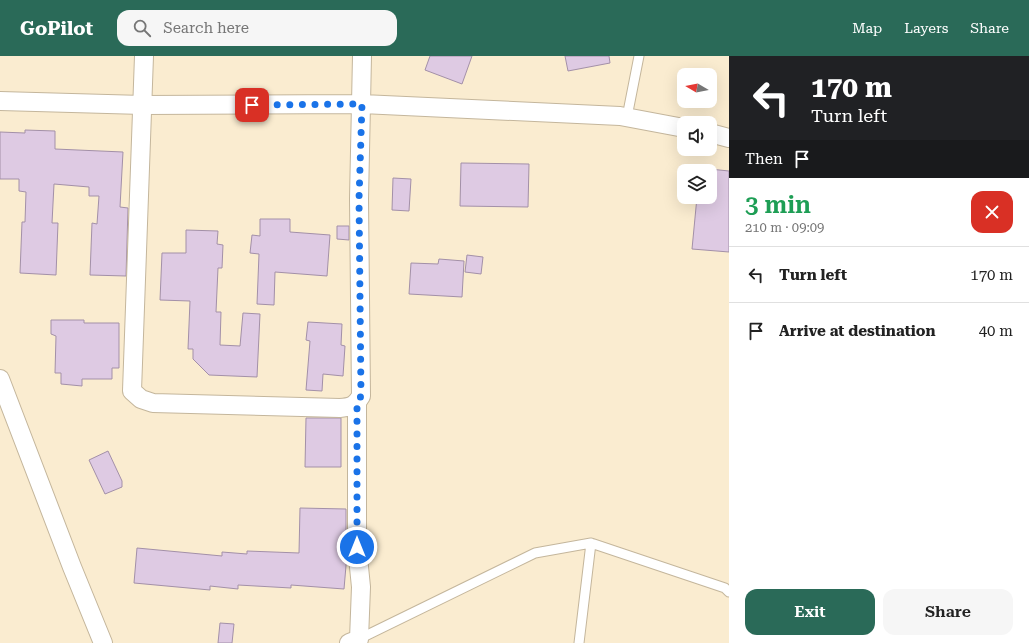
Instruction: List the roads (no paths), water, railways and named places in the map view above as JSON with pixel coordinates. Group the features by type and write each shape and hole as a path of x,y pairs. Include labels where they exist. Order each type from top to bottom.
{"street":[{"path":"144,56 132,391 140,400 153,403 340,408 351,407 357,403 361,396 359,199 362,56"},
{"path":"0,101 143,105 362,104 627,117 677,127"},
{"path":"717,135 729,138"},
{"path":"0,379 72,567 103,643"},
{"path":"356,642 361,587 357,547 357,403"}],"lane":[{"path":"627,117 639,56"},
{"path":"579,643 591,543"},
{"path":"356,642 535,552 591,543 725,588 729,592"}]}
